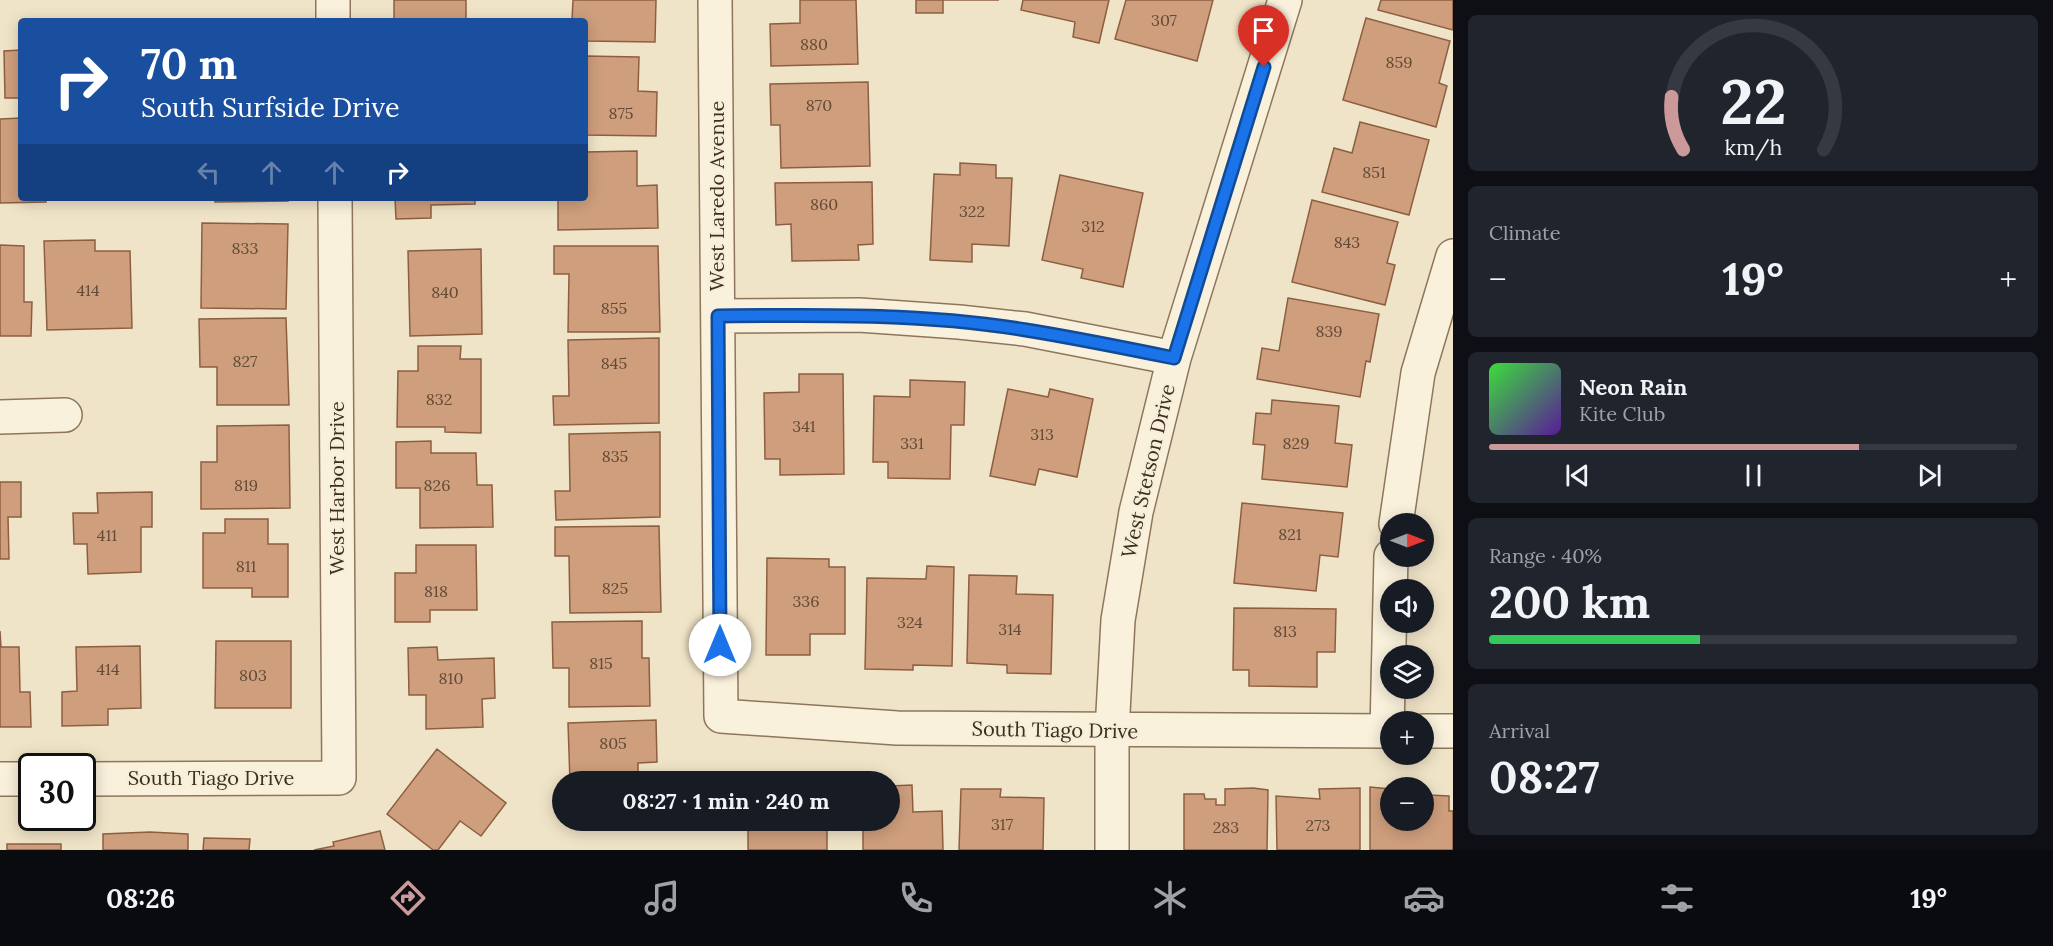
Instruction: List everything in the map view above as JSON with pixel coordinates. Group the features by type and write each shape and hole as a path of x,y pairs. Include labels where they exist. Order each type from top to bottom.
{"street":[{"path":"333,0 333,18"},
{"name":"West Laredo Avenue","path":"715,0 721,716"},
{"name":"West Stetson Drive","path":"1112,850 1112,731 1119,620 1134,522 1174,358 1285,0"},
{"name":"West Harbor Drive","path":"334,201 339,778"},
{"path":"1398,513 1418,373 1453,256"},
{"path":"718,316 859,315 959,322 1025,329 1174,358"},
{"path":"0,417 65,415"},
{"path":"1389,711 1391,567"},
{"name":"South Tiago Drive","path":"721,716 897,728 1380,731"},
{"path":"1434,731 1453,731"},
{"name":"South Tiago Drive","path":"96,779 339,778"},
{"path":"0,779 18,779"}],"building":[{"path":"394,0 466,0 466,18 394,18"},
{"path":"573,0 656,0 655,42 588,41 588,18 572,18"},
{"path":"800,0 856,0 858,64 771,66 770,24 800,23"},
{"path":"916,0 943,0 943,13 916,13"},
{"path":"1023,0 1109,0 1099,43 1073,37 1075,22 1021,10"},
{"path":"1126,0 1213,0 1197,61 1115,39"},
{"path":"1381,0 1453,0 1453,30 1378,10"},
{"path":"1366,18 1450,41 1439,83 1447,86 1436,127 1343,100"},
{"path":"18,50 18,98 5,98 4,51"},
{"path":"588,56 639,57 638,91 657,92 656,136 588,135"},
{"path":"868,82 870,166 781,168 780,125 771,125 770,84"},
{"path":"18,118 18,201 46,202 0,203 0,119"},
{"path":"1360,122 1429,140 1409,215 1322,192 1334,148 1352,153"},
{"path":"637,151 637,186 657,185 658,228 558,230 558,201 588,201 588,152"},
{"path":"960,163 996,165 996,178 1012,178 1009,246 972,244 972,262 930,260 934,174 960,175"},
{"path":"1060,175 1143,193 1123,287 1081,278 1083,269 1042,260"},
{"path":"872,182 873,244 858,245 859,260 792,261 791,224 776,225 775,183"},
{"path":"1312,200 1398,222 1387,263 1395,265 1385,305 1292,282"},
{"path":"215,201 288,201 215,202"},
{"path":"395,201 475,201 475,204 431,205 431,218 396,219"},
{"path":"202,223 288,224 286,309 201,308"},
{"path":"95,240 95,251 130,251 132,328 47,330 44,241"},
{"path":"0,245 24,246 24,302 32,302 31,336 0,336"},
{"path":"554,246 658,246 660,332 568,332 569,274 554,274"},
{"path":"481,249 482,334 410,336 408,251"},
{"path":"1288,298 1379,314 1370,362 1366,361 1360,397 1257,379 1262,348 1279,351"},
{"path":"286,318 289,405 217,405 217,367 200,367 199,319"},
{"path":"659,338 659,423 554,425 553,396 569,396 568,340"},
{"path":"418,346 461,346 460,359 481,359 481,433 445,432 445,427 397,427 398,371 418,371"},
{"path":"799,374 843,374 844,474 780,475 780,459 765,459 764,393 799,392"},
{"path":"910,380 965,382 964,425 951,425 950,479 888,478 888,462 873,462 874,396 910,397"},
{"path":"1008,389 1048,397 1050,389 1093,399 1077,477 1039,469 1035,485 990,476"},
{"path":"1272,400 1339,406 1335,443 1352,445 1347,487 1262,479 1265,445 1253,444 1256,413 1271,414"},
{"path":"289,425 290,508 201,509 201,462 217,462 217,426"},
{"path":"660,432 660,517 556,520 555,491 570,491 569,434"},
{"path":"431,441 431,453 476,453 477,485 492,485 493,527 420,528 420,488 396,488 396,442"},
{"path":"0,482 21,482 21,517 8,517 9,559 0,559"},
{"path":"152,492 152,527 141,527 141,572 88,574 87,544 74,544 73,513 98,513 97,493"},
{"path":"1242,503 1343,513 1338,557 1320,555 1316,591 1234,583"},
{"path":"225,519 268,519 268,544 288,544 288,597 252,597 252,588 203,588 203,533 225,533"},
{"path":"659,526 661,612 570,613 569,556 555,556 555,527"},
{"path":"416,545 476,545 477,610 430,610 430,622 395,622 395,573 416,573"},
{"path":"767,558 829,559 829,567 845,567 845,634 810,634 810,655 766,655"},
{"path":"927,566 954,567 952,666 913,665 913,670 865,669 867,578 926,579"},
{"path":"969,575 1017,576 1016,594 1053,595 1051,674 1007,673 1007,665 967,663"},
{"path":"1234,608 1336,609 1335,652 1317,652 1317,687 1249,686 1249,670 1233,670"},
{"path":"642,621 642,658 649,658 650,706 569,707 569,668 553,668 552,622"},
{"path":"0,631 1,647 19,647 20,692 30,692 31,727 0,727"},
{"path":"216,641 291,641 291,708 215,708"},
{"path":"140,646 141,708 108,709 108,725 62,726 62,692 77,691 76,647"},
{"path":"437,647 438,660 494,658 495,698 482,699 483,727 426,729 426,695 409,695 408,648"},
{"path":"656,720 657,762 638,763 638,771 570,771 568,723"},
{"path":"437,749 506,803 481,836 460,821 438,850 433,850 387,814"},
{"path":"912,785 913,812 942,811 943,850 863,850 863,831 900,831 900,786"},
{"path":"1370,787 1380,788 1380,831 1434,831 1434,795 1449,796 1449,811 1453,811 1453,850 1370,850"},
{"path":"1360,788 1360,850 1277,850 1276,796 1320,799 1319,789"},
{"path":"961,789 1001,789 1000,797 1044,798 1043,850 959,850"},
{"path":"1225,789 1268,790 1267,850 1184,850 1184,794 1204,794 1205,799 1216,799 1216,805 1225,805"},
{"path":"380,831 385,850 314,850 334,846 333,842"},
{"path":"748,831 827,831 827,850 748,850"},
{"path":"150,832 188,834 188,850 103,850 103,834"},
{"path":"204,838 250,839 249,850 203,850"},
{"path":"7,844 61,844 61,850 7,850"}],"route":[{"path":"720,645 718,316 859,315 959,322 1025,329 1174,358 1264,67"}]}
